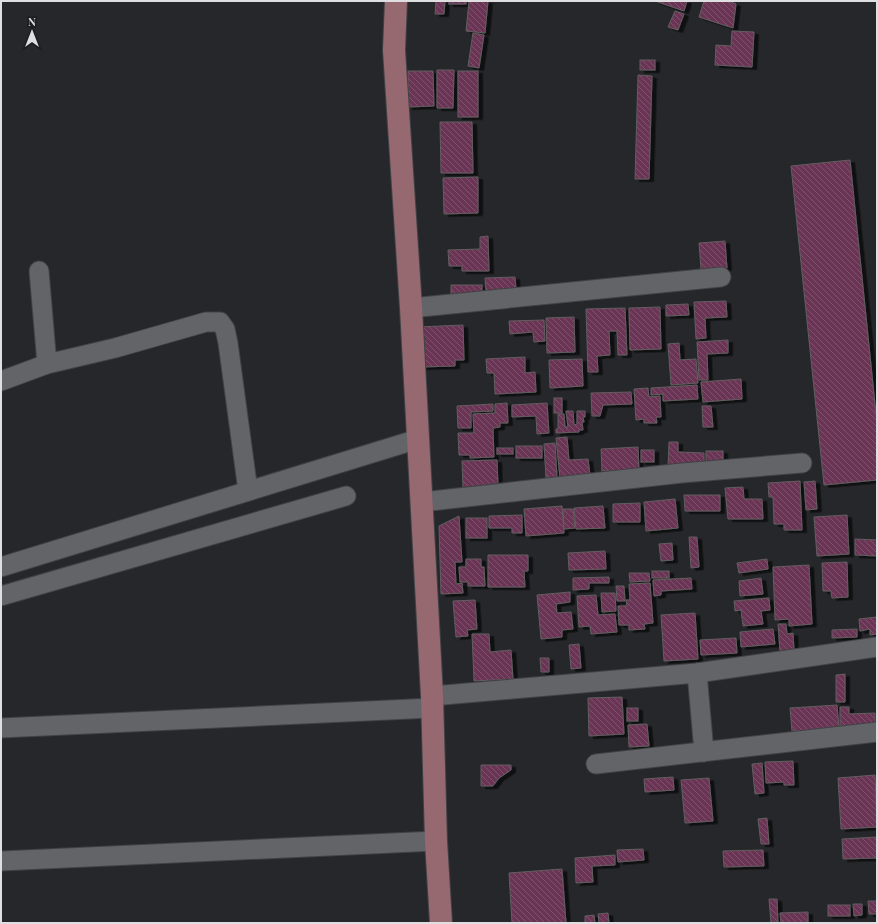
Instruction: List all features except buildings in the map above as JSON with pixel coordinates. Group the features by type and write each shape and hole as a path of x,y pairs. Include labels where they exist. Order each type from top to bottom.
{"main road":[{"path":"396,1 394,50 422,502 432,702 436,841 441,923"}],"street":[{"path":"39,271 47,364"},
{"path":"411,308 721,277"},
{"path":"1,381 47,364 115,348 206,322 220,322 225,330 228,343 248,491"},
{"path":"1,567 418,439"},
{"path":"422,502 682,473 802,463"},
{"path":"1,596 346,496"},
{"path":"1,728 432,702 697,672 877,647"},
{"path":"697,672 704,752"},
{"path":"596,764 877,732"},
{"path":"1,861 436,841"}]}
